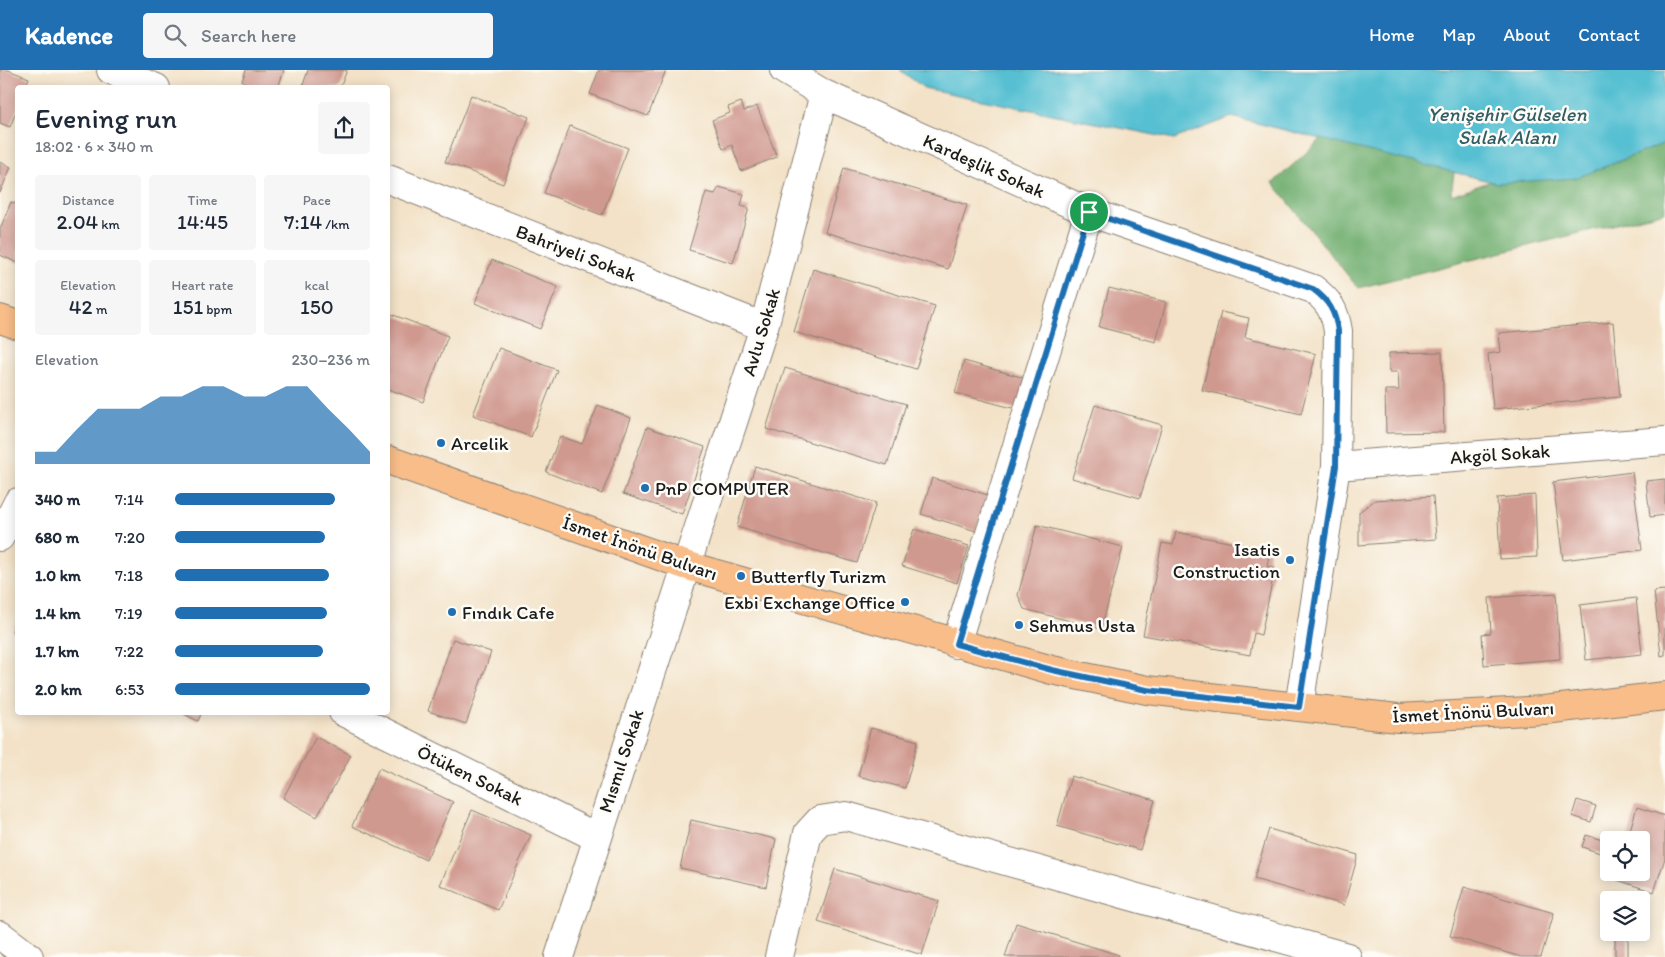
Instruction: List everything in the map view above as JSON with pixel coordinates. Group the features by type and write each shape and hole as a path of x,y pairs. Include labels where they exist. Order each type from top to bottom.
{"main road":[{"path":"0,319 15,324"},
{"name":"İsmet İnönü Bulvarı","path":"390,461 685,565 1052,670 1147,690 1398,718 1544,710 1665,696"}],"street":[{"path":"111,70 148,85"},
{"name":"Kardeşlik Sokak","path":"784,70 824,94 1089,212 1313,289 1328,300 1335,315 1338,331 1336,466 1299,707"},
{"name":"Avlu Sokak","path":"685,565 764,327 824,94"},
{"name":"Bahriyeli Sokak","path":"390,179 764,327"},
{"path":"956,644 1089,212"},
{"name":"Akgöl Sokak","path":"1336,466 1665,441"},
{"path":"0,537 15,508"},
{"path":"0,543 15,550"},
{"name":"Mısmıl Sokak","path":"559,957 685,565"},
{"name":"Ötüken Sokak","path":"349,715 596,837"},
{"path":"779,957 808,833 820,820 846,816 1347,957"},
{"path":"0,935 28,957"}],"green space":[{"path":"1468,70 1451,195 1665,122 1665,212 1358,288 1273,183 1351,112"}],"water":[{"name":"Yenişehir Gülselen Sulak Alanı","path":"900,70 1665,70 1665,143 1576,178 1497,183 1232,117 1174,139 924,88"}],"building":[{"path":"0,70 8,70 29,78 26,85 15,85 15,114 10,127 0,123"},
{"path":"246,70 284,70 279,85 252,85 242,81"},
{"path":"308,70 347,70 341,85 303,85"},
{"path":"599,70 666,70 648,116 590,94"},
{"path":"471,95 529,117 503,184 445,162"},
{"path":"741,102 744,111 757,106 777,157 741,171 732,145 723,149 712,120 730,113 728,107"},
{"path":"570,126 628,148 602,215 544,193"},
{"path":"0,162 11,167 0,193"},
{"path":"844,168 967,205 948,269 825,232"},
{"path":"719,187 744,194 741,206 749,208 733,263 689,250 706,192 715,194"},
{"path":"11,202 15,203 15,262 0,255 0,229"},
{"path":"492,260 558,287 540,329 475,303"},
{"path":"813,269 935,306 916,369 794,332"},
{"path":"1109,288 1166,302 1156,342 1099,327"},
{"path":"1221,312 1249,318 1245,337 1316,354 1301,414 1202,390"},
{"path":"391,314 448,336 423,402 390,390"},
{"path":"1613,322 1620,397 1493,409 1488,354 1501,352 1499,333"},
{"path":"499,348 557,370 531,437 473,415"},
{"path":"1442,352 1444,432 1386,433 1385,390 1399,390 1398,372 1389,372 1389,353"},
{"path":"964,361 1028,379 1020,410 955,393"},
{"path":"785,368 906,404 887,465 766,429"},
{"path":"598,405 631,418 602,494 546,472 560,436 582,444"},
{"path":"1095,405 1162,425 1140,498 1072,478"},
{"path":"647,427 705,447 682,514 623,494"},
{"path":"755,466 876,503 857,563 737,527"},
{"path":"1632,472 1642,550 1563,560 1553,482"},
{"path":"932,478 988,495 976,531 921,514"},
{"path":"1665,479 1665,515 1650,517 1646,481"},
{"path":"1535,495 1537,557 1500,559 1497,498"},
{"path":"1433,496 1436,539 1359,545 1359,512 1375,500"},
{"path":"1037,525 1123,547 1101,629 1024,609 1018,595"},
{"path":"914,529 969,546 957,583 902,566"},
{"path":"1176,532 1270,550 1267,566 1275,568 1261,635 1254,633 1250,655 1143,635 1162,543 1173,545"},
{"path":"1665,590 1665,655 1661,656 1654,591"},
{"path":"1556,593 1560,659 1484,665 1482,634 1491,633 1489,598"},
{"path":"1636,598 1642,654 1586,660 1580,605"},
{"path":"453,639 491,652 466,724 428,711"},
{"path":"186,715 201,715 198,721"},
{"path":"871,728 918,741 905,788 858,776"},
{"path":"316,737 351,755 317,817 283,798"},
{"path":"379,768 453,802 426,860 352,826"},
{"path":"1071,776 1155,800 1140,850 1057,826"},
{"path":"1577,800 1596,806 1591,822 1572,816"},
{"path":"1637,807 1665,816 1665,858 1654,892 1620,881 1650,881 1650,831 1630,831"},
{"path":"472,810 531,835 498,910 440,885"},
{"path":"691,820 776,839 766,887 680,868"},
{"path":"1269,829 1358,855 1344,905 1254,879"},
{"path":"1586,835 1600,839 1600,853 1582,847"},
{"path":"835,869 939,901 922,955 818,922"},
{"path":"1464,887 1554,913 1541,957 1521,957 1450,936"},
{"path":"1016,923 1119,955 1118,957 1005,957"},
{"path":"1615,941 1628,941 1628,957 1615,956"}],"place":[{"name":"Arcelik","path":"441,443"},
{"name":"PnP COMPUTER","path":"645,488"},
{"name":"Isatis Construction","path":"1290,560"},
{"name":"Butterfly Turizm","path":"741,576"},
{"name":"Exbi Exchange Office","path":"905,602"},
{"name":"Fındık Cafe","path":"452,612"},
{"name":"Sehmus Usta","path":"1019,625"}],"route":[{"path":"1089,212 1313,289 1328,300 1335,315 1338,331 1336,466 1299,707 1147,690 1052,670 956,644 1089,212"}]}
